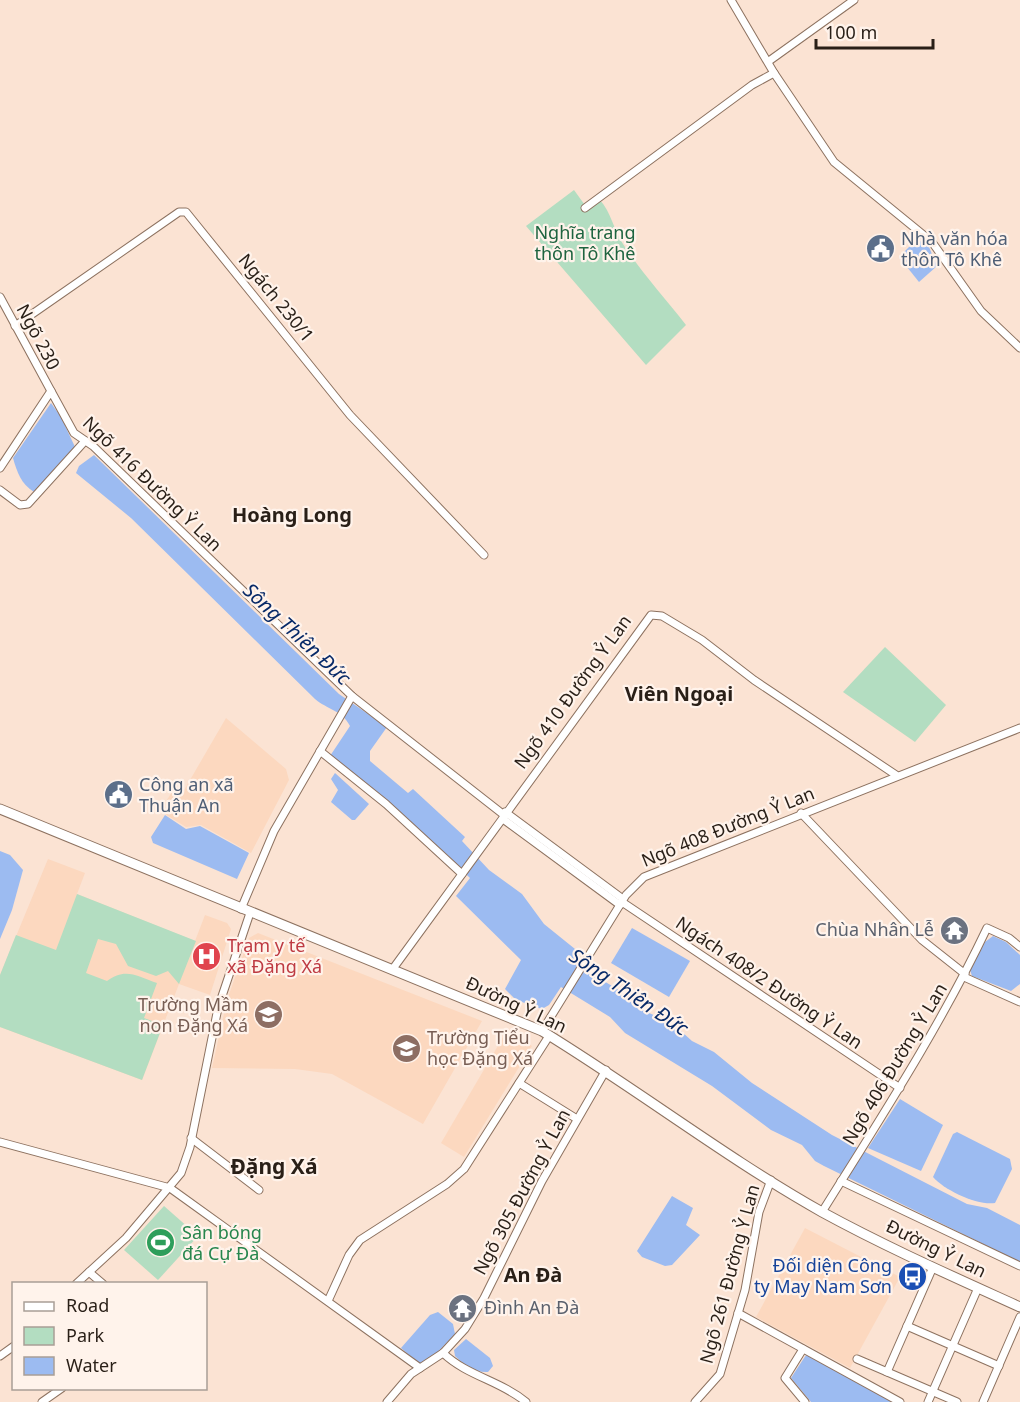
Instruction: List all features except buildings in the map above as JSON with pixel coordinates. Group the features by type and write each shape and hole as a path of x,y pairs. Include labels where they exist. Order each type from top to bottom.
{"main road":[{"name":"Đường Ỷ Lan","path":"0,809 545,1033 606,1070 822,1212 1020,1307"}],"street":[{"path":"731,0 774,73 839,167 932,242 981,311 1020,348"},
{"path":"769,61 854,0"},
{"path":"585,208 752,85 774,73"},
{"name":"Ngách 230/1","path":"15,326 117,253 179,212 186,212 350,415 484,555"},
{"name":"Ngõ 230","path":"0,297 51,391"},
{"path":"0,468 51,391"},
{"name":"Ngõ 416 Đường Ỷ Lan","path":"51,391 69,426 78,437 85,441 352,696 563,859"},
{"path":"0,490 20,505 28,504 85,441"},
{"path":"0,453 8,456"},
{"name":"Ngõ 410 Đường Ỷ Lan","path":"392,970 643,622 654,614 662,616 711,646 754,681 896,775"},
{"path":"78,1282 114,1250 170,1188 185,1165 218,1008 246,911 274,831 352,696"},
{"name":"Ngõ 408 Đường Ỷ Lan","path":"328,1301 354,1247 456,1177 470,1161 519,1083 558,1005 635,883 650,874 801,813 1020,728"},
{"path":"320,751 386,804 462,874"},
{"path":"801,813 922,940 965,975 1019,999"},
{"name":"Ngách 408/2 Đường Ỷ Lan","path":"563,859 621,902 900,1088"},
{"name":"Ngõ 406 Đường Ỷ Lan","path":"822,1212 900,1088 965,975 987,928 1010,938 1020,947"},
{"name":"Ngõ 305 Đường Ỷ Lan","path":"387,1402 407,1377 442,1353 459,1336 475,1314 512,1237 606,1070"},
{"path":"519,1083 577,1119"},
{"path":"191,1138 259,1190"},
{"path":"0,1142 170,1188 420,1368"},
{"name":"Ngõ 261 Đường Ỷ Lan","path":"694,1402 720,1374 745,1290 759,1212 771,1180"},
{"path":"841,1181 1020,1266"},
{"path":"888,1372 933,1267"},
{"path":"89,1272 101,1282"},
{"path":"928,1402 978,1288"},
{"path":"738,1313 900,1402"},
{"path":"983,1402 1020,1317"},
{"path":"907,1326 999,1366"},
{"path":"803,1348 785,1378 805,1402"},
{"path":"442,1353 460,1367 512,1392 525,1402"},
{"path":"857,1359 957,1402"},
{"path":"42,1402 60,1390"}],"shaded area":[{"path":"226,718 286,769 289,780 251,853 201,825 186,827 160,811 175,787 183,792"},
{"path":"48,859 85,873 77,894 195,941 205,915 227,923 231,929 210,995 179,984 142,1080 0,1027 0,975"},
{"path":"258,933 482,1021 423,1124 332,1074 295,1069 212,1068 227,1000 249,938"},
{"path":"506,1032 532,1046 464,1157 441,1143"},
{"path":"805,1228 900,1277 850,1368 756,1317"}],"green space":[{"name":"Nghĩa trang thôn Tô Khê","path":"574,190 587,208 599,199 630,254 686,325 646,365 526,226"},
{"path":"885,647 946,705 915,742 843,692"},
{"path":"77,894 196,941 179,984 168,971 156,976 128,966 116,944 98,939 86,973 107,981 120,974 131,974 157,983 144,1018 163,1025 142,1080 0,1027 0,975 16,935 56,950"},
{"name":"Sân bóng đá Cự Đà","path":"164,1206 198,1236 158,1280 124,1250"}],"water":[{"path":"917,239 929,247 937,266 919,282 899,257"},
{"path":"51,403 61,417 75,447 34,492 18,473 13,458"},
{"path":"94,455 339,694 387,727 370,751 370,761 408,793 413,789 465,837 462,841 489,870 522,894 544,924 575,949 577,957 573,963 636,1000 649,1013 672,1023 692,1041 714,1052 752,1083 832,1135 967,1204 987,1208 1020,1225 1020,1262 815,1161 802,1145 771,1130 712,1086 625,1033 610,1017 561,987 549,1005 542,1009 516,1000 505,989 521,960 456,896 470,878 397,809 330,756 350,726 347,721 339,713 315,699 131,518 76,473 79,466"},
{"path":"335,773 369,804 355,820 331,802 338,790 331,779"},
{"path":"165,815 186,829 200,826 249,853 237,879 153,843 151,837"},
{"path":"0,851 10,855 23,870 12,910 0,939"},
{"path":"632,928 690,961 669,997 611,963"},
{"path":"993,936 1006,942 1020,955 1020,984 1011,991 972,976 970,970 985,942"},
{"path":"900,1099 943,1125 921,1171 868,1148"},
{"path":"957,1132 1010,1159 1012,1169 995,1203 980,1202 962,1196 933,1177 953,1134"},
{"path":"672,1196 693,1208 686,1225 700,1235 672,1265 665,1266 642,1257 637,1251"},
{"path":"438,1312 453,1324 455,1334 432,1358 419,1364 401,1348 430,1315"},
{"path":"466,1339 490,1358 493,1366 488,1372 474,1369 455,1356 454,1350"},
{"path":"806,1355 894,1402 811,1402 791,1378"}],"place":[{"name":"Nhà văn hóa thôn Tô Khê","path":"880,249"},
{"name":"Công an xã Thuận An","path":"118,795"},
{"name":"Chùa Nhân Lễ","path":"955,930"},
{"name":"Trạm y tế xã Đặng Xá","path":"206,956"},
{"name":"Trường Mầm non Đặng Xá","path":"269,1015"},
{"name":"Trường Tiểu học Đặng Xá","path":"406,1048"},
{"name":"Sân bóng đá Cự Đà","path":"161,1243"},
{"name":"Đối diện Công ty May Nam Sơn","path":"913,1276"},
{"name":"Đình An Đà","path":"463,1308"}],"district":[{"name":"Hoàng Long","path":"292,515"},
{"name":"Viên Ngoại","path":"679,694"},
{"name":"Đặng Xá","path":"274,1167"},
{"name":"An Đà","path":"533,1275"}],"water label":[{"name":"Sông Thiên Đức","path":"297,634"},
{"name":"Sông Thiên Đức","path":"629,992"}]}
